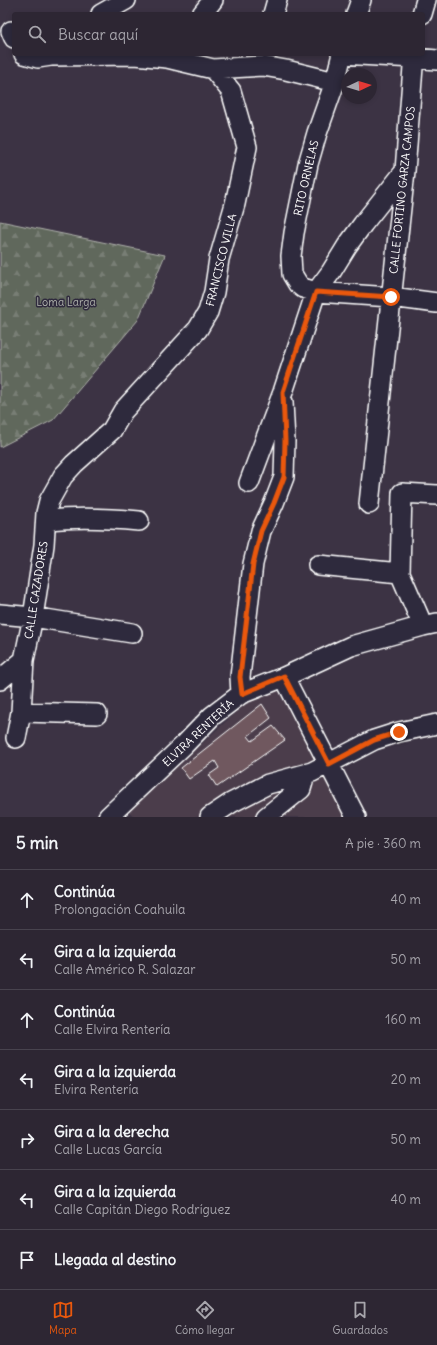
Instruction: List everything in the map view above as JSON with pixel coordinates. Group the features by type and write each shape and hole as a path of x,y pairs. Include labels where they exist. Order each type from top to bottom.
{"street":[{"path":"105,12 126,0"},
{"path":"204,12 213,0"},
{"path":"274,12 277,0"},
{"path":"357,12 361,0"},
{"path":"423,12 426,0"},
{"path":"31,56 38,58 47,56"},
{"path":"168,56 213,69 264,60 286,70 336,82"},
{"name":"RITO ORNELAS","path":"316,292 303,288 295,280 292,274 291,256 294,233 310,153 336,82 342,56"},
{"path":"414,56 437,60"},
{"name":"CALLE FORTINO GARZA CAMPOS","path":"369,496 405,171 414,56"},
{"name":"FRANCISCO VILLA","path":"47,520 46,513 49,500 63,476 74,464 112,430 123,411 188,342 208,312 214,292 219,259 235,204 247,147 231,91 213,69"},
{"path":"249,483 283,392 316,292 363,224 405,171"},
{"path":"316,292 391,297 437,303"},
{"path":"242,694 240,677 253,564 261,531 284,477 285,441 283,392"},
{"path":"430,624 400,573 402,493 437,495"},
{"path":"47,520 74,517 102,517 139,521"},
{"name":"CALLE CAZADORES","path":"16,738 21,712 24,660 33,617 47,520"},
{"path":"318,565 400,573"},
{"path":"0,614 33,617 132,632"},
{"name":"ELVIRA RENTERÍA","path":"108,817 184,745 212,716 242,694 351,646 430,624"},
{"path":"0,680 24,660"},
{"path":"284,676 356,817"},
{"path":"21,712 97,714"},
{"path":"210,817 230,803 268,784 312,772 374,740 399,732 437,724"},
{"path":"266,817 300,789 303,782 303,775"}],"shaded area":[{"path":"277,688 349,817 135,817 128,811 244,705"}],"green space":[{"name":"Loma Larga","path":"0,221 165,255 138,320 53,420 0,447"}],"building":[{"path":"262,704 271,718 248,736 252,741 273,726 285,740 217,787 209,775 219,768 215,761 189,779 181,768"}],"route":[{"path":"391,297 316,292 283,392 285,441 284,477 261,531 253,564 240,677 242,694 284,676 329,764 374,740 399,732"}]}
